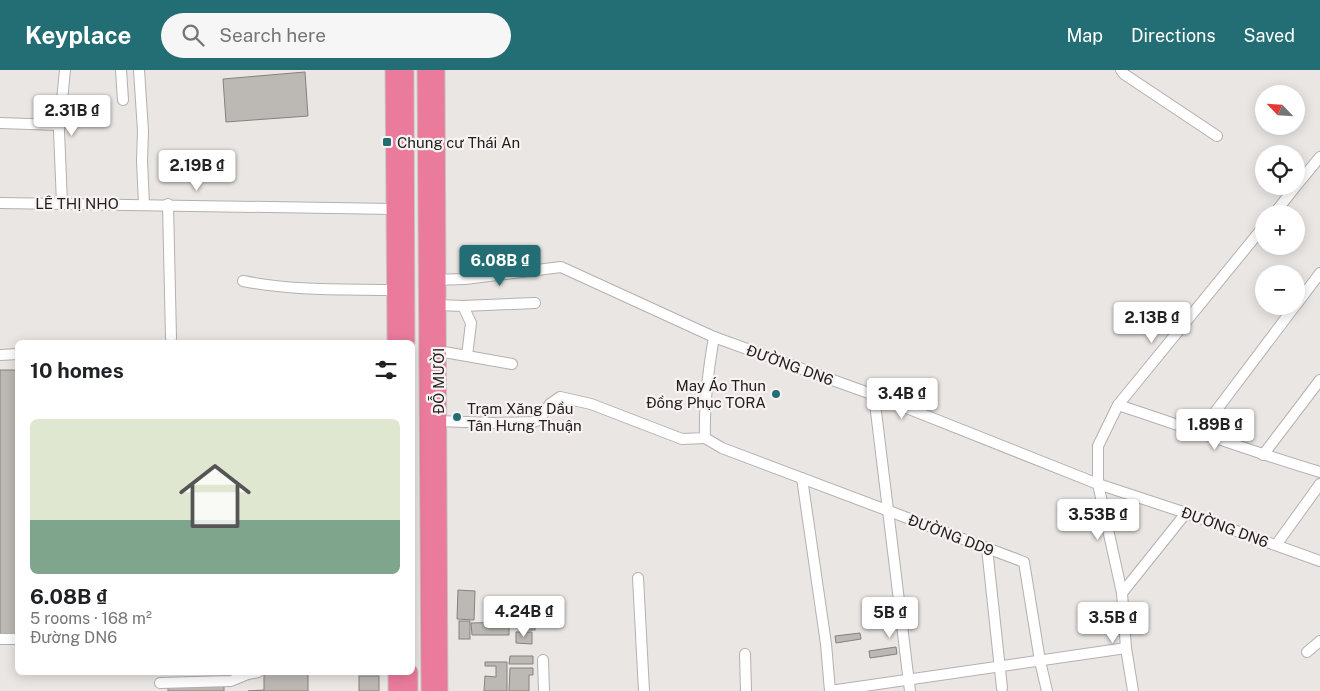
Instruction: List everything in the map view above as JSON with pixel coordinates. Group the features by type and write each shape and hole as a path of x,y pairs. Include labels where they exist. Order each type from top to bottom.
{"highway":[{"path":"393,70 407,340"},
{"path":"395,340 394,290 400,209 406,70"},
{"name":"ĐỖ MƯỜI","path":"425,70 431,280 437,305 440,691"},
{"name":"ĐỖ MƯỜI","path":"429,691 431,280 437,70"},
{"path":"396,675 396,691"},
{"path":"410,675 410,691"}],"street":[{"path":"62,203 59,125 65,70"},
{"path":"121,70 124,100"},
{"path":"139,70 143,131 144,204"},
{"path":"1121,70 1124,74 1217,136"},
{"path":"0,123 59,125"},
{"path":"1305,175 1320,157"},
{"path":"1281,205 1289,195"},
{"name":"LÊ THỊ NHO","path":"0,202 400,209"},
{"path":"168,204 171,338"},
{"path":"1132,691 1126,648 1122,593 1098,484 1098,446 1118,405 1255,237"},
{"name":"ĐƯỜNG DN6","path":"431,280 465,279 562,267 714,337 874,395 1098,484 1320,561"},
{"path":"1305,293 1320,273"},
{"path":"243,281 271,287 310,290 394,290"},
{"path":"437,305 463,306 535,303"},
{"path":"463,306 472,323 467,356"},
{"path":"1200,432 1288,315"},
{"path":"438,421 494,424 533,422 539,420 550,404 560,397 591,404 682,439 705,438 704,410 708,368 714,337"},
{"path":"438,351 512,364"},
{"path":"0,355 15,354"},
{"path":"1263,455 1320,380"},
{"path":"874,395 910,691"},
{"path":"1118,405 1263,455 1320,472"},
{"name":"ĐƯỜNG DD9","path":"705,438 722,448 1024,562 1040,661"},
{"path":"802,478 826,644 830,691 1126,648"},
{"path":"1276,545 1320,484"},
{"path":"1122,593 1186,513"},
{"path":"987,548 1002,688"},
{"path":"638,578 644,691"},
{"path":"0,639 15,639"},
{"path":"1307,652 1320,641"},
{"path":"745,654 746,691"},
{"path":"543,660 544,691"},
{"path":"1040,661 1047,691"},
{"path":"160,683 231,681 246,675"}],"building":[{"path":"305,72 308,116 226,122 223,79"},
{"path":"0,370 15,370 15,636 0,636"},
{"path":"458,590 475,591 474,620 457,619"},
{"path":"485,606 491,606 491,620 485,620"},
{"path":"491,606 499,606 499,621 491,620"},
{"path":"499,606 505,606 505,621 499,621"},
{"path":"459,621 470,621 470,639 459,639"},
{"path":"509,622 509,635 472,635 471,623"},
{"path":"522,623 535,623 535,630 522,630"},
{"path":"516,632 532,632 532,644 516,643"},
{"path":"860,633 861,639 836,643 835,636"},
{"path":"896,647 897,654 870,658 869,651"},
{"path":"510,656 533,656 533,664 509,664"},
{"path":"485,662 507,662 507,691 484,691 485,676 496,677 496,666 485,666"},
{"path":"510,668 533,668 533,675 529,675 529,691 509,691"},
{"path":"264,675 308,675 308,691 248,691 264,690"},
{"path":"359,676 379,676 379,691 359,691"},
{"path":"168,683 224,684 224,691 168,691"}],"place":[{"name":"Chung cư Thái An","path":"387,142"},
{"name":"May Áo Thun Đồng Phục TORA","path":"776,394"},
{"name":"Trạm Xăng Dầu Tân Hưng Thuận","path":"457,417"}]}
